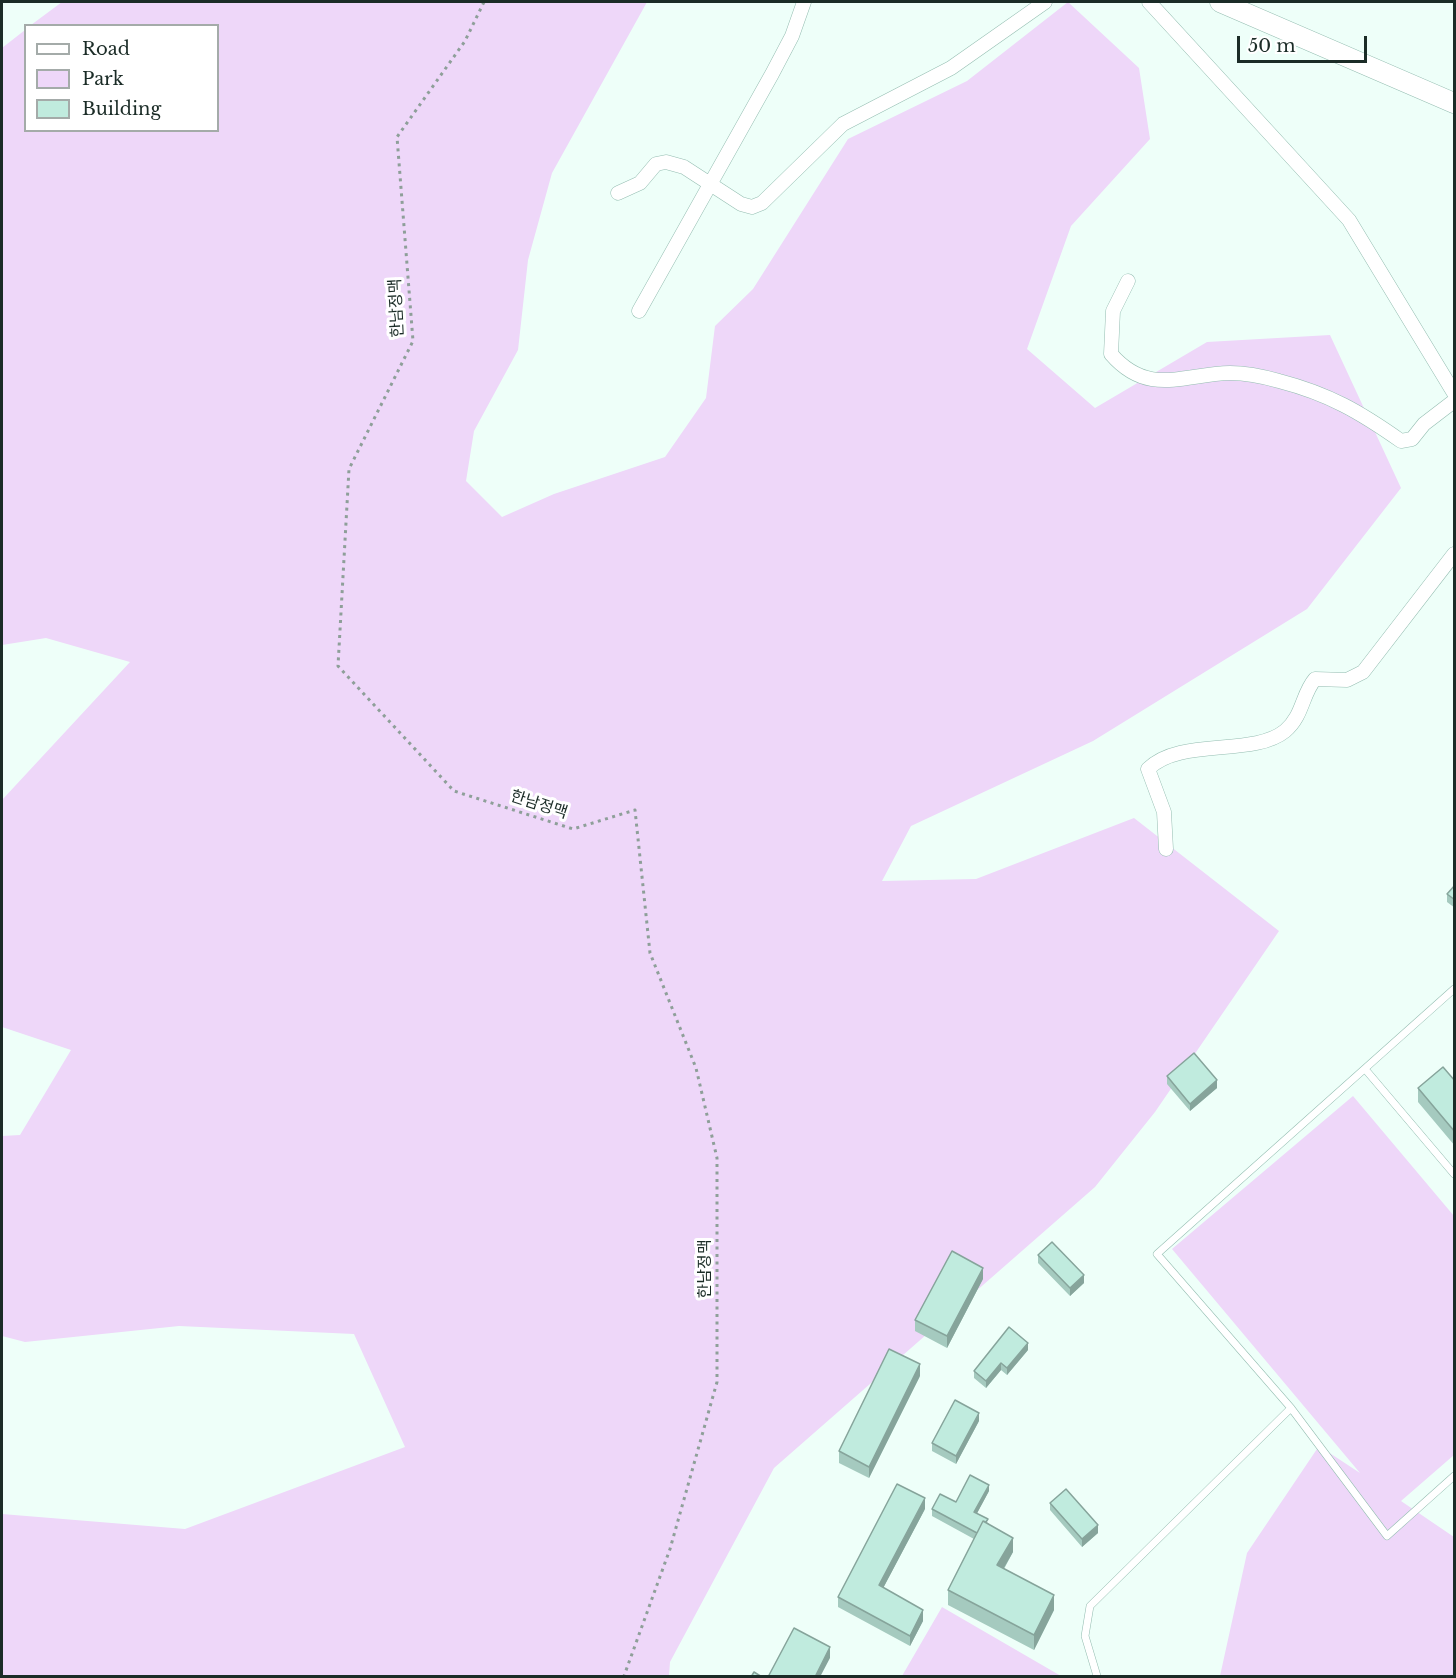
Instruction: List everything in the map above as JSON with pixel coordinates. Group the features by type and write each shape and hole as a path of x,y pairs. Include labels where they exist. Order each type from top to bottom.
{"street":[{"path":"639,311 792,36 804,2"},
{"path":"618,193 640,183 656,164 666,162 684,167 741,204 752,207 762,203 843,124 951,68 1045,2"},
{"path":"1149,2 1349,220 1455,393"},
{"path":"1220,2 1455,103"},
{"path":"1128,281 1113,311 1111,354 1121,366 1139,377 1178,381 1230,373 1278,380 1339,401 1401,441 1412,439 1424,424 1455,400"},
{"path":"1166,849 1164,812 1148,770 1155,762 1200,749 1267,740 1285,730 1302,710 1315,679 1347,680 1363,672 1455,554"}],"lane":[{"path":"1455,990 1157,1254 1291,1408 1387,1536 1455,1476"},
{"path":"1365,1070 1455,1174"},
{"path":"1097,1677 1085,1636 1089,1606 1291,1408"}],"path":[{"name":"한남정맥","path":"484,2 465,41 396,137 413,340 349,469 338,666 454,790 573,829 635,810 650,953 696,1068 717,1158 717,1382 670,1548 624,1677"}],"green space":[{"path":"62,2 647,2 552,173 528,260 518,350 474,431 466,481 502,517 554,494 665,457 706,398 715,326 753,289 848,139 967,81 1068,2 1139,68 1150,139 1071,226 1027,349 1095,408 1207,342 1330,335 1401,488 1307,609 1093,741 911,826 882,881 976,879 1134,818 1279,931 1155,1112 1095,1187 774,1468 670,1662 669,1676 2,1676 2,1514 185,1529 405,1447 354,1334 179,1326 25,1342 2,1336 2,1136 20,1135 71,1050 2,1027 2,800 130,662 46,638 2,645 2,48 24,31 24,132 219,132 219,24 32,24"},
{"path":"1353,1096 1454,1216 1454,1455 1401,1501 1454,1537 1454,1676 1220,1676 1247,1553 1319,1446 1360,1473 1172,1249"},
{"path":"942,1607 1061,1676 902,1676"}],"building":[{"path":"1455,885 1455,900 1447,894"},
{"path":"1194,1053 1217,1080 1190,1104 1167,1076"},
{"path":"1443,1067 1455,1081 1455,1132 1418,1088"},
{"path":"1052,1242 1084,1275 1070,1288 1038,1255"},
{"path":"952,1251 983,1268 947,1336 915,1320"},
{"path":"1009,1327 1028,1343 1007,1368 1001,1363 986,1381 974,1371"},
{"path":"889,1349 920,1364 869,1467 839,1451"},
{"path":"955,1400 979,1413 956,1456 932,1443"},
{"path":"970,1475 989,1485 974,1512 988,1519 986,1522 983,1521 977,1533 932,1509 940,1494 956,1502"},
{"path":"897,1484 925,1498 879,1585 923,1610 910,1636 838,1597"},
{"path":"1066,1489 1098,1525 1082,1539 1050,1503"},
{"path":"983,1521 1013,1538 997,1565 1054,1595 1034,1635 948,1590"},
{"path":"794,1628 830,1647 815,1677 768,1677"},
{"path":"754,1672 762,1677 751,1677"}]}
